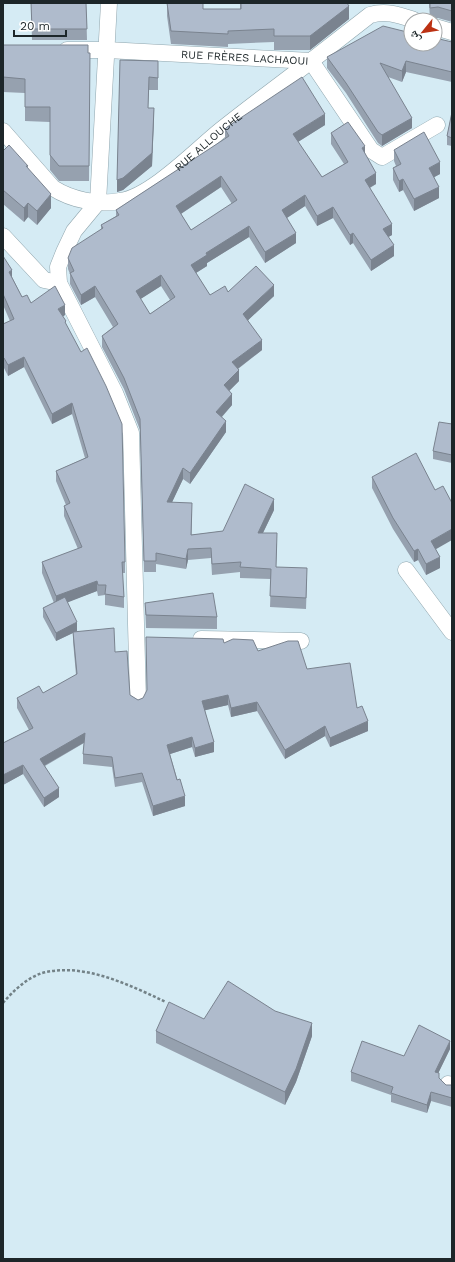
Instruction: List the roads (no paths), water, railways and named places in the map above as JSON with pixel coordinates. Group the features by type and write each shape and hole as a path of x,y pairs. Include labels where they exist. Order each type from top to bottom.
{"street":[{"path":"109,3 98,202 74,231 58,267 59,283 115,393 131,433 145,638 138,700"},
{"name":"RUE FRÈRES LACHAOUI","path":"51,50 107,50 311,61 370,15 379,12 392,13 403,16"},
{"path":"311,61 371,150 376,154 382,157 436,125"},
{"name":"RUE ALLOUCHE","path":"3,131 53,188 73,198 98,202 121,201 137,195 162,180 220,130 311,61"},
{"path":"3,236 44,280 59,283"},
{"path":"406,570 452,632"},
{"path":"184,638 301,641"}]}
